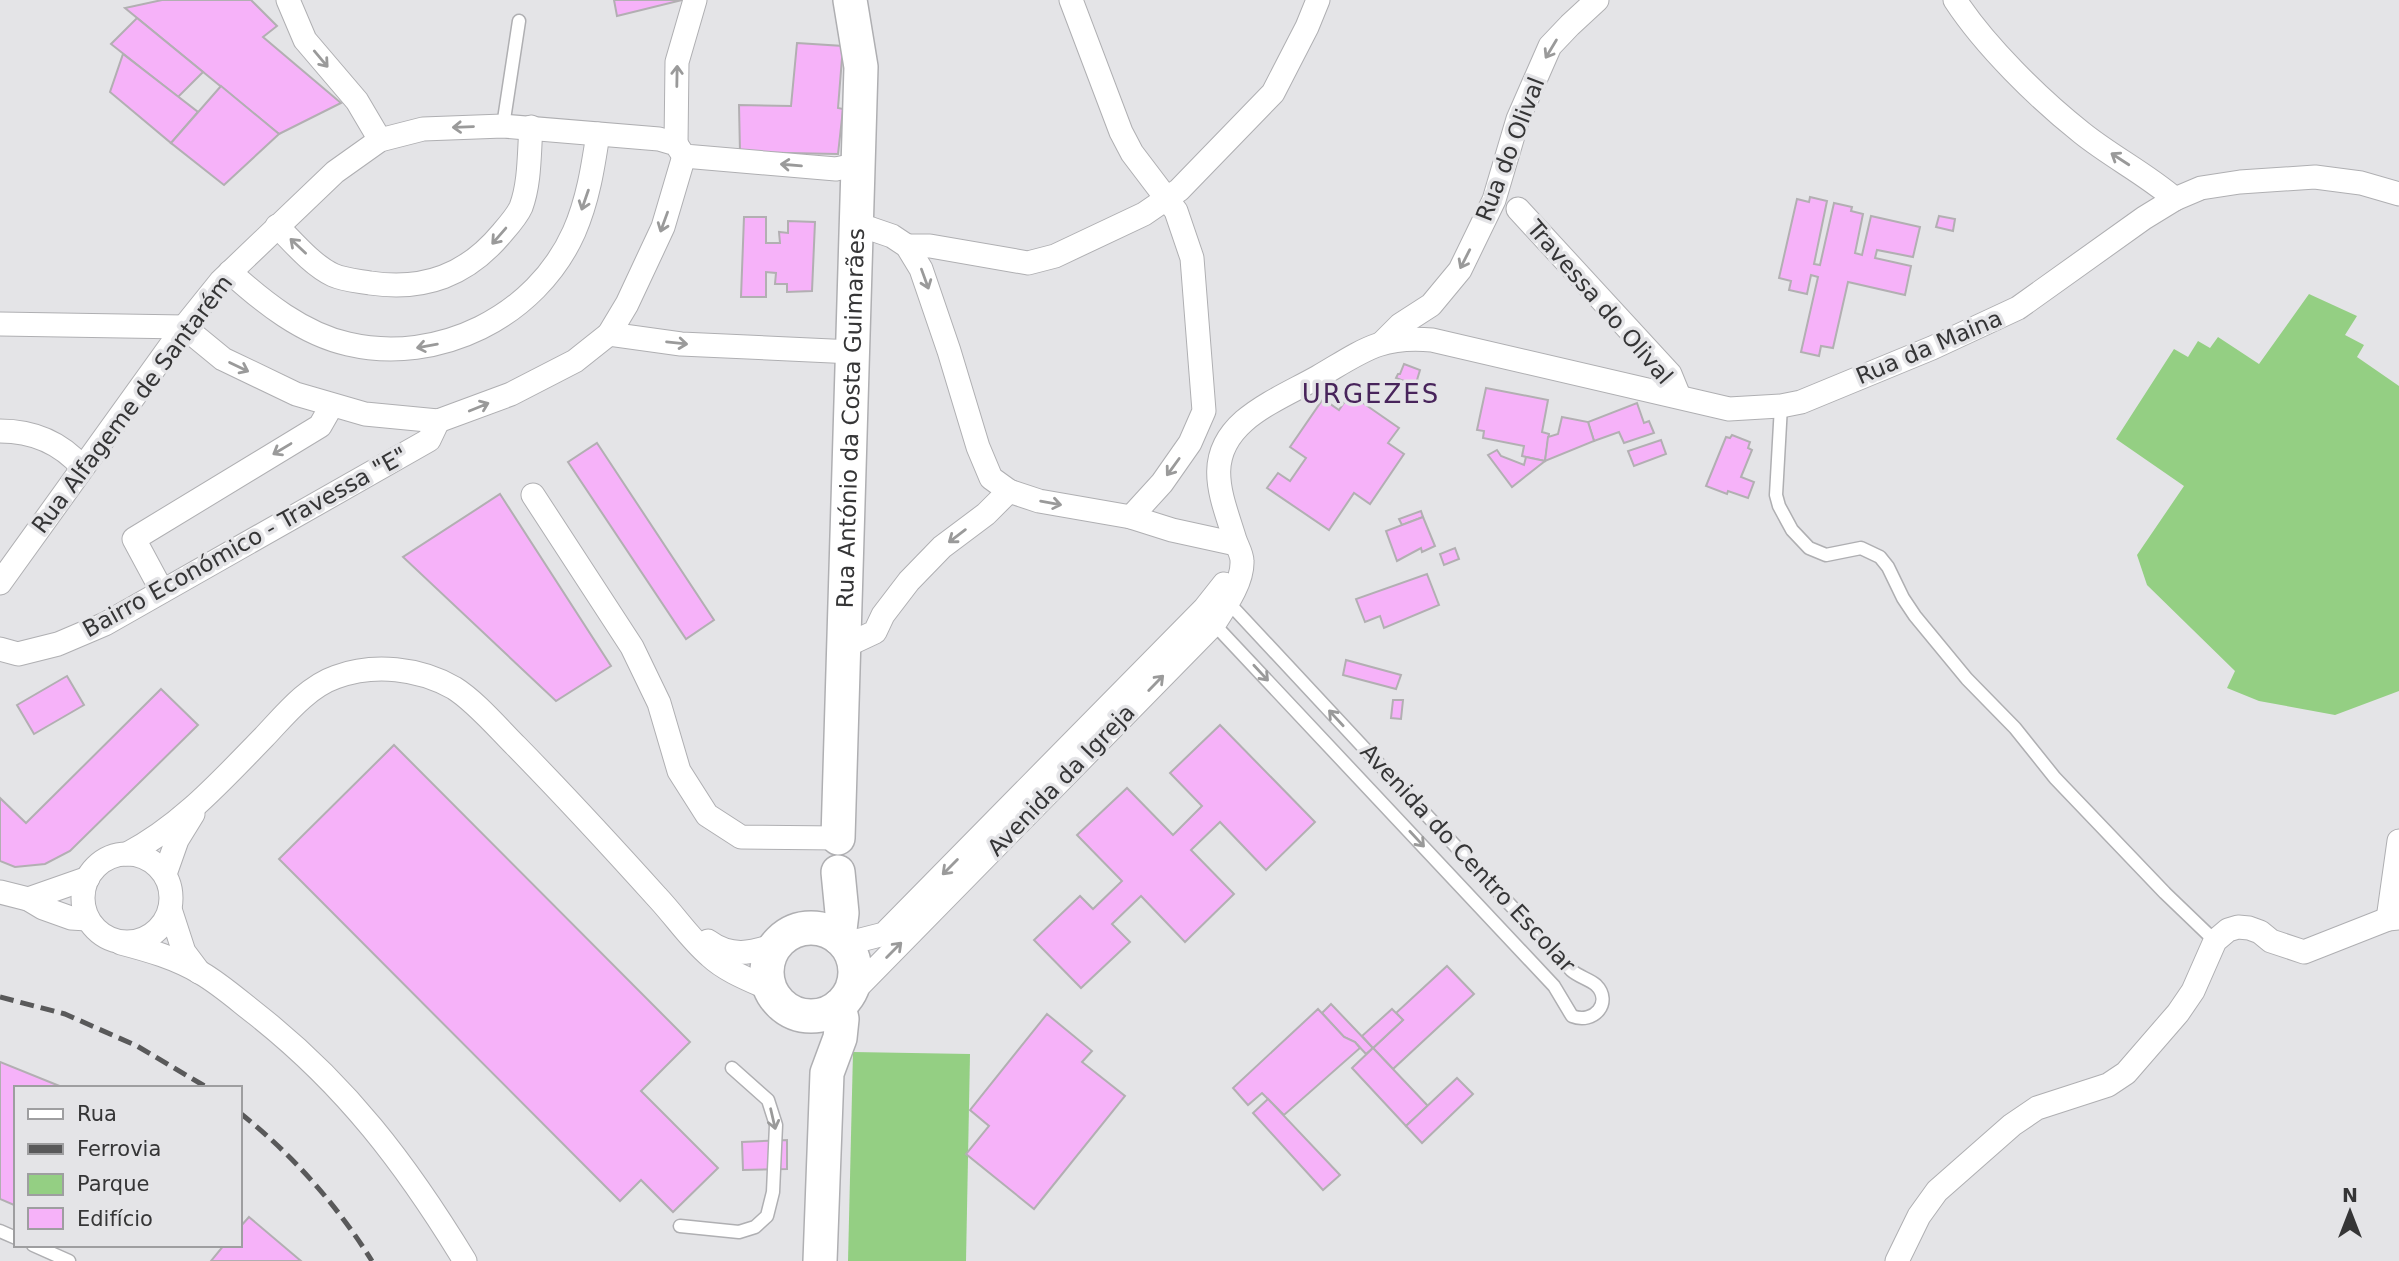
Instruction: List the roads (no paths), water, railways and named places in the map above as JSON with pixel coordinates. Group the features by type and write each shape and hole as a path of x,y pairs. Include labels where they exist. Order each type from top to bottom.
{"main road":[{"name":"Rua António da Costa Guimarães","path":"838,838 861,67 850,0"},
{"path":"832,937 842,913 838,872"},
{"path":"798,930 832,937 853,957 853,986 843,1002 828,1013 803,1015 789,1010 778,1001 770,989 767,974 769,959 776,945 798,930"},
{"path":"820,1261 827,1073 840,1038 843,1002"},
{"path":"803,1015 827,1073"}],"street":[{"path":"288,0 305,40 357,101 380,140"},
{"path":"0,324 184,327 223,359 296,394 365,415 438,421 511,394 575,361 609,334 627,304 663,227 680,150 677,62 695,0"},
{"path":"1071,0 1121,132 1132,153 1176,211 1192,258 1204,411 1191,443 1162,483 1131,517"},
{"path":"907,246 930,246 1028,263 1055,256 1144,214 1169,199 1273,93 1318,0"},
{"name":"Rua do Olival","path":"1383,342 1401,325 1431,305 1460,270 1494,200 1518,119 1550,46 1597,0"},
{"path":"1955,0 1963,13 2017,75 2082,134 2153,180 2175,199"},
{"path":"277,226 299,248 334,275 387,285 407,286 427,282 475,261 514,218 524,195 531,127"},
{"name":"Rua Alfageme de Santarém","path":"0,583 184,327 230,272 335,172 380,140 423,129 531,127 659,139 680,150 836,169 859,164"},
{"path":"230,272 248,289 295,322 346,344 372,348 418,349 439,344 503,317 546,276 573,233 588,193 598,134"},
{"name":"Rua da Maina","path":"1219,472 1222,456 1234,432 1244,422 1273,402 1383,342 1408,338 1432,340 1729,409 1781,406 1801,402 1908,358 2018,308 2144,218 2175,199 2201,188 2240,182 2315,177 2361,183 2399,194"},
{"name":"Travessa do Olival","path":"1518,209 1670,374 1679,396"},
{"path":"857,224 892,236 907,246 922,269 978,447 991,478 1009,491 1039,501 1131,517 1172,530 1236,544"},
{"path":"1431,305 1429,322 1432,340"},
{"path":"609,334 681,344 853,352"},
{"path":"162,591 134,539 320,426 332,405"},
{"path":"1204,411 1234,432"},
{"name":"Bairro Económico - Travessa \"E\"","path":"0,649 18,654 58,644 105,624 429,440 438,421"},
{"path":"0,431 44,438 62,448 82,467"},
{"name":"Avenida da Igreja","path":"843,1002 1214,624 1235,586 1242,560 1221,499 1219,472"},
{"path":"843,647 875,632 883,615 909,581 942,547 986,513 1009,491"},
{"path":"533,495 632,647 659,703 679,771 707,815 741,837 838,838"},
{"name":"Avenida da Igreja","path":"832,937 884,934 1205,608 1224,583 1236,544"},
{"path":"127,854 150,842 200,803 292,708 334,677 359,670 393,669 424,675 455,689 488,718 559,789 710,956 748,980 770,989"},
{"path":"165,874 177,840 200,803"},
{"path":"1897,1261 1919,1216 1937,1191 2018,1120 2045,1105 2108,1085 2126,1073 2178,1013 2193,990 2215,941 2228,930 2249,928 2260,932 2271,941 2304,952 2394,918 2399,841"},
{"path":"199,972 184,952 170,909 171,887 165,874 155,863 142,856 127,854 103,861 88,878 83,891 83,905 96,930 107,938 158,953 199,972 286,1038 355,1105 404,1167 465,1261"},
{"path":"29,899 88,878"},
{"path":"0,892 29,899 43,908 71,918 88,919"},
{"path":"121,943 151,937 162,927 170,909"},
{"path":"677,918 717,948 732,953 749,954 776,945"}],"lane":[{"path":"503,126 519,21"},
{"path":"1781,406 1776,495 1792,530 1816,552 1826,555 1861,548 1880,557 1915,616 1966,679 2015,728 2055,778 2215,941"},
{"name":"Avenida do Centro Escolar","path":"1214,624 1554,986 1572,1016 1586,1019 1593,1017 1601,1005 1597,986 1571,970 1228,602"},
{"path":"680,1226 739,1232 755,1227 767,1216 774,1192 776,1125 768,1100 732,1068"},
{"path":"38,1247 69,1261"}],"railway":[{"path":"0,997 65,1014 137,1046 205,1086"},
{"path":"242,1115 278,1146 329,1200 372,1261"}],"district":[{"name":"URGEZES","path":"1371,394"}]}
